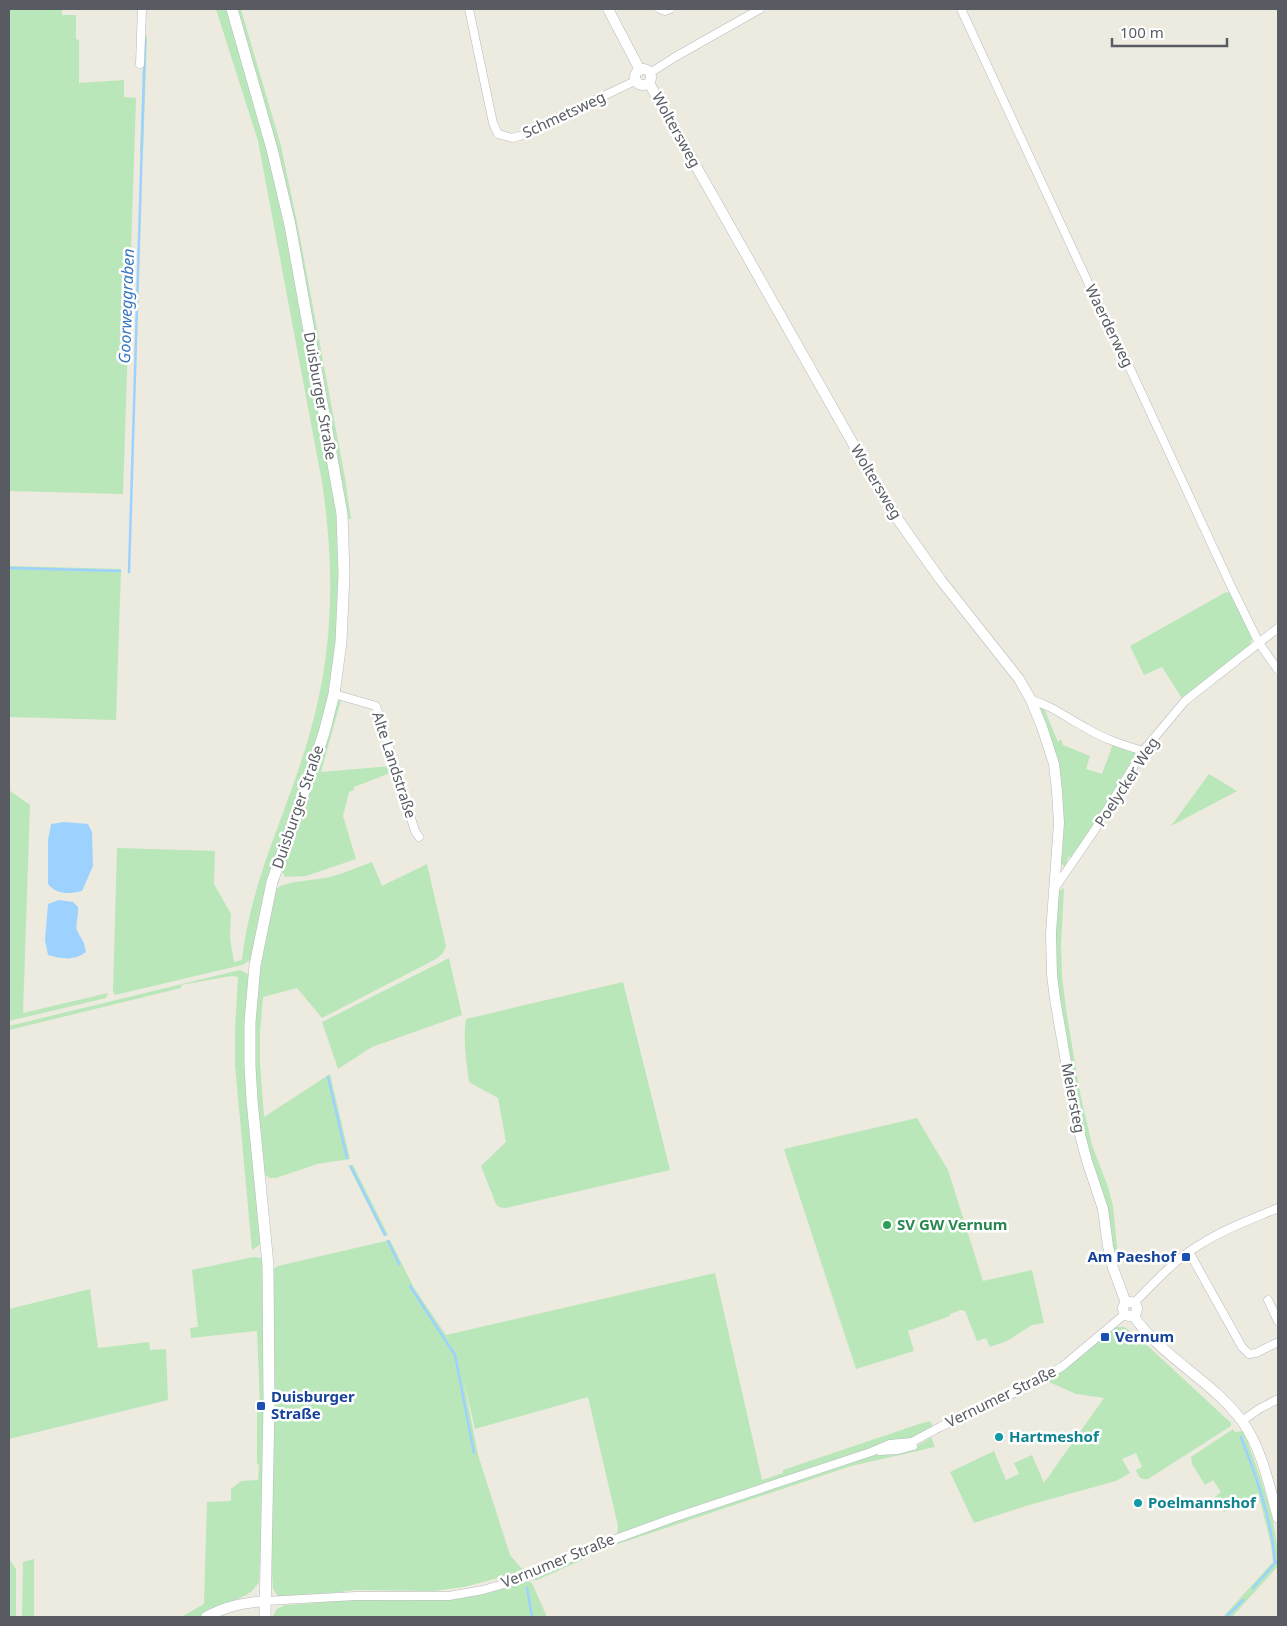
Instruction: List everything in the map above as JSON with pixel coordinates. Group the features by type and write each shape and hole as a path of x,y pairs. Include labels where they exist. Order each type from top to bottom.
{"main road":[{"name":"Duisburger Straße","path":"232,9 272,149 290,225 342,514 344,574 342,632 334,694 321,742 272,882 255,965 250,1022 252,1100 268,1265 269,1404 265,1617"}],"street":[{"path":"140,64 142,9"},
{"name":"Schmetsweg","path":"469,9 493,123 498,134 512,138 520,136 637,80"},
{"path":"608,9 640,70"},
{"path":"660,9 665,11 670,9"},
{"path":"640,70 636,74 637,80 642,84 675,57 760,9"},
{"name":"Waerderweg","path":"961,9 1098,306 1128,364 1165,447 1259,643 1278,670"},
{"path":"640,70 644,69 649,78"},
{"name":"Woltersweg","path":"649,78 838,419 894,514 940,579 1019,679 1031,700 1042,726 1054,764 1059,823 1055,888"},
{"name":"Poelycker Weg","path":"1055,888 1094,831 1144,751 1185,701 1278,628"},
{"name":"Alte Landstraße","path":"334,694 376,706 415,831 419,837"},
{"path":"1031,700 1043,703 1086,729 1112,741 1144,751"},
{"name":"Meiersteg","path":"1055,888 1052,974 1059,1023 1076,1120 1103,1209 1113,1268 1130,1303 1137,1310 1129,1314"},
{"path":"1130,1303 1189,1252 1209,1239 1278,1208"},
{"path":"1189,1252 1242,1347 1249,1354 1256,1353 1278,1342"},
{"path":"1268,1300 1278,1321"},
{"path":"1129,1314 1148,1334 1229,1405 1242,1421 1257,1448 1278,1518"},
{"name":"Vernumer Straße","path":"206,1617 221,1609 240,1603 356,1596 449,1596 483,1590 530,1576 599,1545 673,1518 871,1452 905,1449 912,1446 921,1438 940,1427 1052,1374 1129,1314"},
{"path":"1242,1421 1278,1399"}],"green space":[{"path":"9,9 62,9 62,15 76,15 76,39 79,40 79,83 124,80 124,97 136,98 123,494 9,491"},
{"path":"216,9 228,9 282,205 339,523 340,567 336,650 328,700 252,959 242,965 115,995 113,992 117,848 215,851 214,884 231,914 230,938 234,962 242,960 253,902 261,874 309,736 317,704 328,641 330,610 329,546 322,482 258,141"},
{"path":"236,9 241,9 281,146 297,222 351,519 347,519 289,203"},
{"path":"147,36 143,153 140,153 144,37"},
{"path":"9,566 121,569 116,720 9,717"},
{"path":"1226,592 1232,593 1252,637 1250,646 1196,687 1183,700 1162,667 1144,675 1130,646"},
{"path":"341,700 321,772 391,766 393,772 354,787 354,790 349,792 343,816 356,859 306,876 285,877 281,870 336,702"},
{"path":"1043,706 1058,742 1061,739 1063,745 1090,756 1086,769 1102,774 1113,744 1135,753 1137,758 1071,858 1068,856 1066,867 1060,863 1062,833 1039,710"},
{"path":"1209,774 1237,791 1171,826"},
{"path":"9,790 30,805 23,1013 108,993 106,998 9,1021"},
{"path":"372,862 382,886 427,864 446,946 443,953 436,959 322,1018 297,988 263,997 260,1064 264,1117 330,1074 350,1159 317,1164 276,1178 270,1178 264,1174 254,1064 257,986 276,889 294,882 330,877"},
{"path":"1064,888 1061,944 1062,977 1066,1009 1080,1093 1092,1145 1113,1206 1117,1258 1114,1256 1108,1213 1102,1189 1090,1160 1074,1089 1056,973 1055,936 1058,892"},
{"path":"449,958 462,1015 372,1047 338,1069 322,1022"},
{"path":"240,970 250,975 262,1243 252,1250 235,1065 238,977 231,976 181,985 181,988 9,1030 9,1026"},
{"path":"623,982 670,1170 506,1208 499,1207 496,1204 481,1166 506,1142 498,1098 469,1082 465,1043 466,1019"},
{"name":"SV GW Vernum","path":"917,1118 948,1170 983,1281 1032,1270 1044,1323 1032,1325 1007,1341 990,1347 986,1338 977,1341 965,1311 961,1310 950,1314 950,1316 908,1331 914,1351 856,1369 784,1149"},
{"path":"348,1165 353,1165 388,1235 384,1236"},
{"path":"390,1240 414,1288 446,1335 715,1273 762,1480 783,1473 783,1470 919,1424 930,1421 933,1426 909,1440 617,1535 618,1526 588,1397 475,1429 463,1378 478,1455 510,1555 524,1571 464,1587 434,1591 356,1590 292,1598 278,1596 273,1589 272,1574 271,1270 278,1266"},
{"path":"253,1257 263,1258 264,1474 259,1582 246,1595 200,1617 181,1617 204,1604 207,1502 231,1501 231,1489 241,1481 258,1480 259,1465 257,1464 257,1406 260,1406 257,1331 191,1338 190,1328 198,1327 192,1270"},
{"path":"90,1289 98,1348 149,1342 150,1350 166,1349 168,1400 9,1439 9,1309"},
{"path":"1116,1327 1124,1327 1136,1335 1231,1423 1231,1426 1148,1479 1141,1478 1136,1470 1142,1467 1136,1453 1122,1459 1130,1473 1116,1481 1029,1505 974,1523 950,1472 994,1451 1006,1480 1019,1474 1014,1463 1032,1455 1044,1483 1104,1398 1076,1394 1047,1381"},
{"path":"1233,1429 1235,1432 1242,1431 1245,1435 1262,1483 1272,1516 1278,1566 1232,1617 1223,1617 1273,1562 1271,1544 1258,1493 1224,1512 1214,1498 1221,1492 1213,1480 1205,1485 1192,1464 1191,1457"},
{"path":"931,1437 935,1447 851,1466 615,1545 535,1581 536,1577 597,1549 873,1455 896,1452 917,1446"},
{"path":"9,1559 16,1569 16,1617 9,1617"},
{"path":"34,1559 34,1617 22,1617 23,1562"},
{"path":"527,1580 532,1583 547,1617 272,1617 277,1609 285,1605 349,1600 423,1600 464,1597 506,1588"}],"water":[{"path":"64,822 88,824 92,832 93,866 82,891 78,892 59,892 48,884 48,840 51,824"},
{"path":"59,900 73,902 78,907 77,928 86,952 77,957 63,958 48,955 45,940 48,904"}],"waterway":[{"name":"Goorweggraben","path":"129,572 145,41"},
{"name":"Goorweggraben","path":"9,568 120,571"},
{"path":"328,1077 347,1158"},
{"path":"351,1167 385,1235"},
{"path":"388,1241 399,1264"},
{"path":"410,1286 455,1355 474,1453"},
{"path":"1241,1437 1258,1483 1267,1515 1275,1563"},
{"path":"1253,1588 1278,1561"},
{"path":"527,1588 532,1617"},
{"path":"1226,1617 1243,1600"}],"place":[{"name":"SV GW Vernum","path":"887,1225"},
{"name":"Am Paeshof","path":"1186,1257"},
{"name":"Vernum","path":"1105,1337"},
{"name":"Duisburger Straße","path":"261,1406"},
{"name":"Hartmeshof","path":"999,1437"},
{"name":"Poelmannshof","path":"1138,1503"}]}
